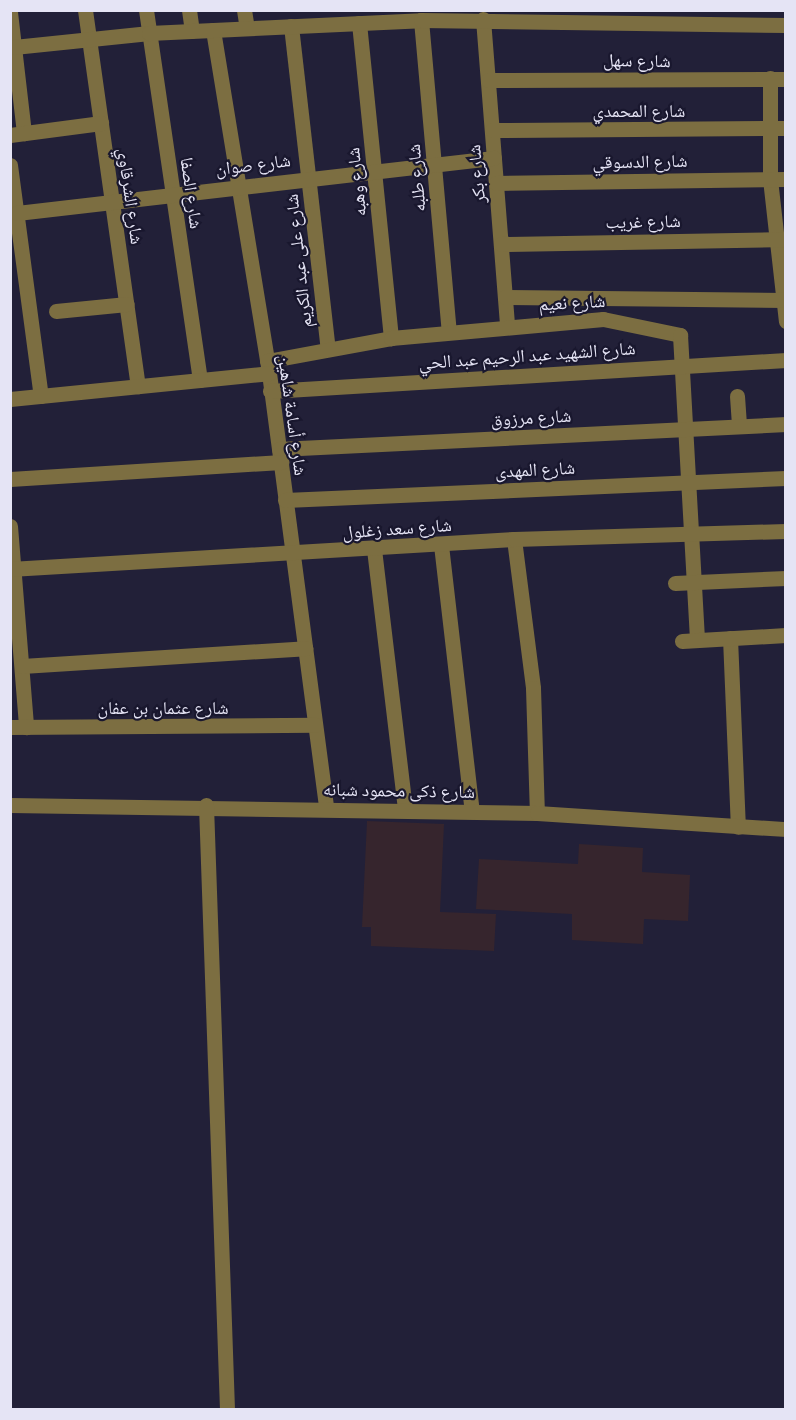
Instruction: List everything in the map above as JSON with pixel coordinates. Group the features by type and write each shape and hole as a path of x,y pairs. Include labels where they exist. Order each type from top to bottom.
{"street":[{"name":"شارع الشرقاوي","path":"85,10 138,386"},
{"name":"شارع الصفا","path":"146,10 200,380"},
{"path":"189,10 192,31"},
{"path":"244,10 247,28"},
{"path":"10,12 14,46 17,134 101,123"},
{"path":"14,46 149,33 421,20 483,19 786,25"},
{"name":"شارع بكر","path":"483,19 507,326"},
{"name":"شارع طلبه","path":"421,20 449,332"},
{"name":"شارع وهبه","path":"359,23 391,338"},
{"name":"شارع على عبد الكريم","path":"291,26 327,349"},
{"name":"شارع أسامة شاهين","path":"213,30 234,185 268,367 326,807"},
{"path":"778,79 769,128 778,179 786,321"},
{"name":"شارع سهل","path":"488,80 778,79"},
{"name":"شارع المحمدي","path":"492,130 786,128"},
{"name":"شارع صوان","path":"17,213 234,185 494,158"},
{"path":"10,165 41,396"},
{"name":"شارع الدسوقي","path":"496,183 778,179"},
{"name":"شارع غريب","path":"501,244 780,239"},
{"path":"505,297 784,300"},
{"path":"56,311 127,304"},
{"name":"شارع نعيم","path":"268,367 327,349 391,338 507,326 626,321 680,335 685,364 695,582 689,641 730,638"},
{"name":"شارع الشهيد عبد الرحيم عبد الحي","path":"270,391 685,364 786,360"},
{"path":"10,399 200,380 268,367"},
{"path":"738,396 739,426"},
{"name":"شارع مرزوق","path":"10,479 280,456 786,424"},
{"name":"شارع المهدى","path":"285,500 786,478"},
{"path":"10,526 22,666 18,727"},
{"name":"شارع سعد زغلول","path":"13,569 292,555 514,539 786,531"},
{"path":"514,539 533,688 537,813"},
{"path":"441,544 472,811"},
{"path":"374,549 405,809"},
{"path":"675,583 786,578"},
{"path":"738,826 730,638 786,635"},
{"path":"22,666 305,648"},
{"name":"شارع عثمان بن عفان","path":"18,727 315,725"},
{"name":"شارع ذكى محمود شبانه","path":"10,805 206,805 537,813 786,829"},
{"path":"206,805 227,1410"}],"shaded area":[{"path":"367,821 444,824 440,912 496,914 494,951 371,946 371,927 362,927"},
{"path":"579,844 643,848 642,872 690,875 688,921 644,919 643,944 572,940 572,914 476,909 479,859 578,864"}]}
